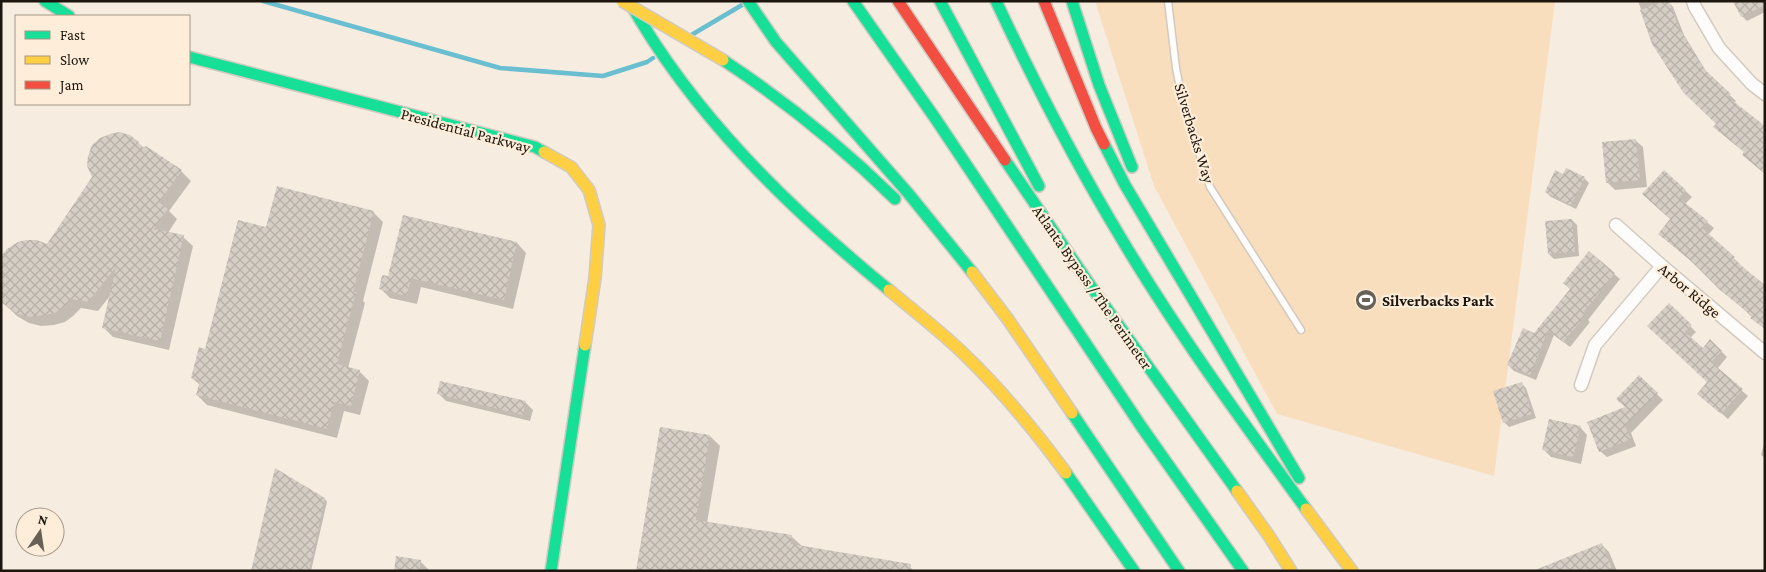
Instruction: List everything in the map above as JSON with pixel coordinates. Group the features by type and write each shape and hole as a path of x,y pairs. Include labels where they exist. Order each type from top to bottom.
{"main road":[{"path":"45,1 67,15"},
{"path":"622,1 644,12 758,82 814,125 876,180 902,206"},
{"path":"628,1 643,27 680,78 761,175 827,238 966,356 1015,407 1064,470 1134,571"},
{"path":"853,1 941,127 1140,426 1243,571"},
{"name":"Atlanta Bypass / The Perimeter","path":"898,1 1090,284 1292,571"},
{"path":"940,1 1090,284"},
{"path":"996,1 1046,103 1121,238 1178,329 1263,450 1353,571"},
{"path":"1044,1 1096,128 1125,185 1353,571"},
{"path":"1072,1 1093,71 1135,173"},
{"path":"751,5 776,42 908,193 960,256 1007,318 1179,571"},
{"name":"Presidential Parkway","path":"190,57 535,147 571,167 589,190 599,225 595,278 551,571"},
{"path":"1147,200 1184,282"},
{"path":"914,219 1007,318"},
{"path":"1269,536 1296,571"}],"street":[{"path":"1693,1 1694,7 1718,48 1752,84 1765,94"},
{"name":"Arbor Ridge","path":"1616,225 1765,354"},
{"path":"1580,385 1595,345 1662,266"}],"lane":[{"name":"Silverbacks Way","path":"1168,1 1176,68 1182,98 1210,187 1301,330"}],"shaded area":[{"name":"Silverbacks Park","path":"1095,1 1555,1 1494,476 1277,414 1154,186"}],"building":[{"path":"1669,1 1679,28 1704,69 1731,94 1728,97 1765,126 1765,174 1742,155 1744,152 1713,127 1716,124 1683,92 1652,44 1640,10"},
{"path":"1733,1 1765,1 1765,5 1741,17"},
{"path":"119,132 130,135 138,141 142,148 146,146 182,170 159,202 168,209 154,229 184,235 160,341 102,328 116,267 88,302 71,299 55,313 31,317 18,314 1,302 1,256 7,249 18,242 37,240 47,244 92,177 87,166 92,145 100,138"},
{"path":"1636,139 1640,180 1606,183 1602,142"},
{"path":"1566,168 1585,177 1571,205 1545,192 1555,170 1563,174"},
{"path":"1664,170 1686,190 1679,198 1708,221 1702,228 1735,257 1733,259 1765,285 1765,329 1750,318 1752,316 1720,290 1689,259 1658,234 1670,219 1642,194"},
{"path":"277,186 374,211 353,292 356,292 337,364 360,370 351,406 334,402 327,429 196,395 200,380 191,378 199,347 205,349 238,220 266,227"},
{"path":"403,215 517,242 504,300 411,278 407,296 379,289 382,275 388,276"},
{"path":"1572,219 1575,252 1548,254 1545,221"},
{"path":"1589,251 1615,273 1582,314 1585,316 1563,342 1548,330 1530,375 1507,365 1523,328 1534,333 1570,289 1563,283"},
{"path":"1669,303 1692,325 1685,332 1703,348 1710,339 1722,351 1711,362 1743,389 1721,414 1697,394 1707,382 1647,326"},
{"path":"1639,375 1658,393 1625,426 1631,439 1599,452 1587,422 1625,407 1616,399"},
{"path":"440,381 526,401 523,415 437,394"},
{"path":"1522,382 1532,414 1503,423 1493,391"},
{"path":"1549,419 1581,426 1573,457 1542,450"},
{"path":"660,427 710,435 696,520 792,535 791,544 911,564 911,571 636,571"},
{"path":"275,468 325,498 309,571 251,571"},
{"path":"1602,543 1613,571 1535,571 1535,570"},
{"path":"396,556 421,560 419,571 394,571"}],"waterway":[{"path":"263,1 500,68 603,76 647,62 653,58"},
{"path":"693,34 742,5"}],"traffic: fast":[{"path":"45,1 67,15"},
{"path":"629,1 654,43 683,83 746,158 815,226 889,290"},
{"path":"748,1 776,42 908,193 972,272"},
{"path":"853,1 935,118 1141,426 1243,571"},
{"path":"940,1 1039,186"},
{"path":"996,1 1025,62 1087,180 1142,273 1187,342 1306,509"},
{"path":"1072,1 1099,85 1132,167"},
{"path":"190,57 535,147 544,152"},
{"path":"723,60 812,125 895,199"},
{"path":"1104,144 1125,185 1299,478"},
{"path":"1005,160 1090,285 1237,491"},
{"path":"551,571 585,345"},
{"path":"1072,413 1179,571"},
{"path":"1066,473 1134,571"}],"traffic: slow":[{"path":"622,1 723,60"},
{"path":"544,152 571,167 589,190 599,225 595,278 585,345"},
{"path":"972,272 1007,318 1072,413"},
{"path":"889,290 981,371 1019,413 1066,473"},
{"path":"1237,491 1291,571"},
{"path":"1306,509 1352,571"}],"traffic: jam":[{"path":"898,1 1005,160"},
{"path":"1044,1 1104,144"}],"place":[{"name":"Silverbacks Park","path":"1366,300"}]}
